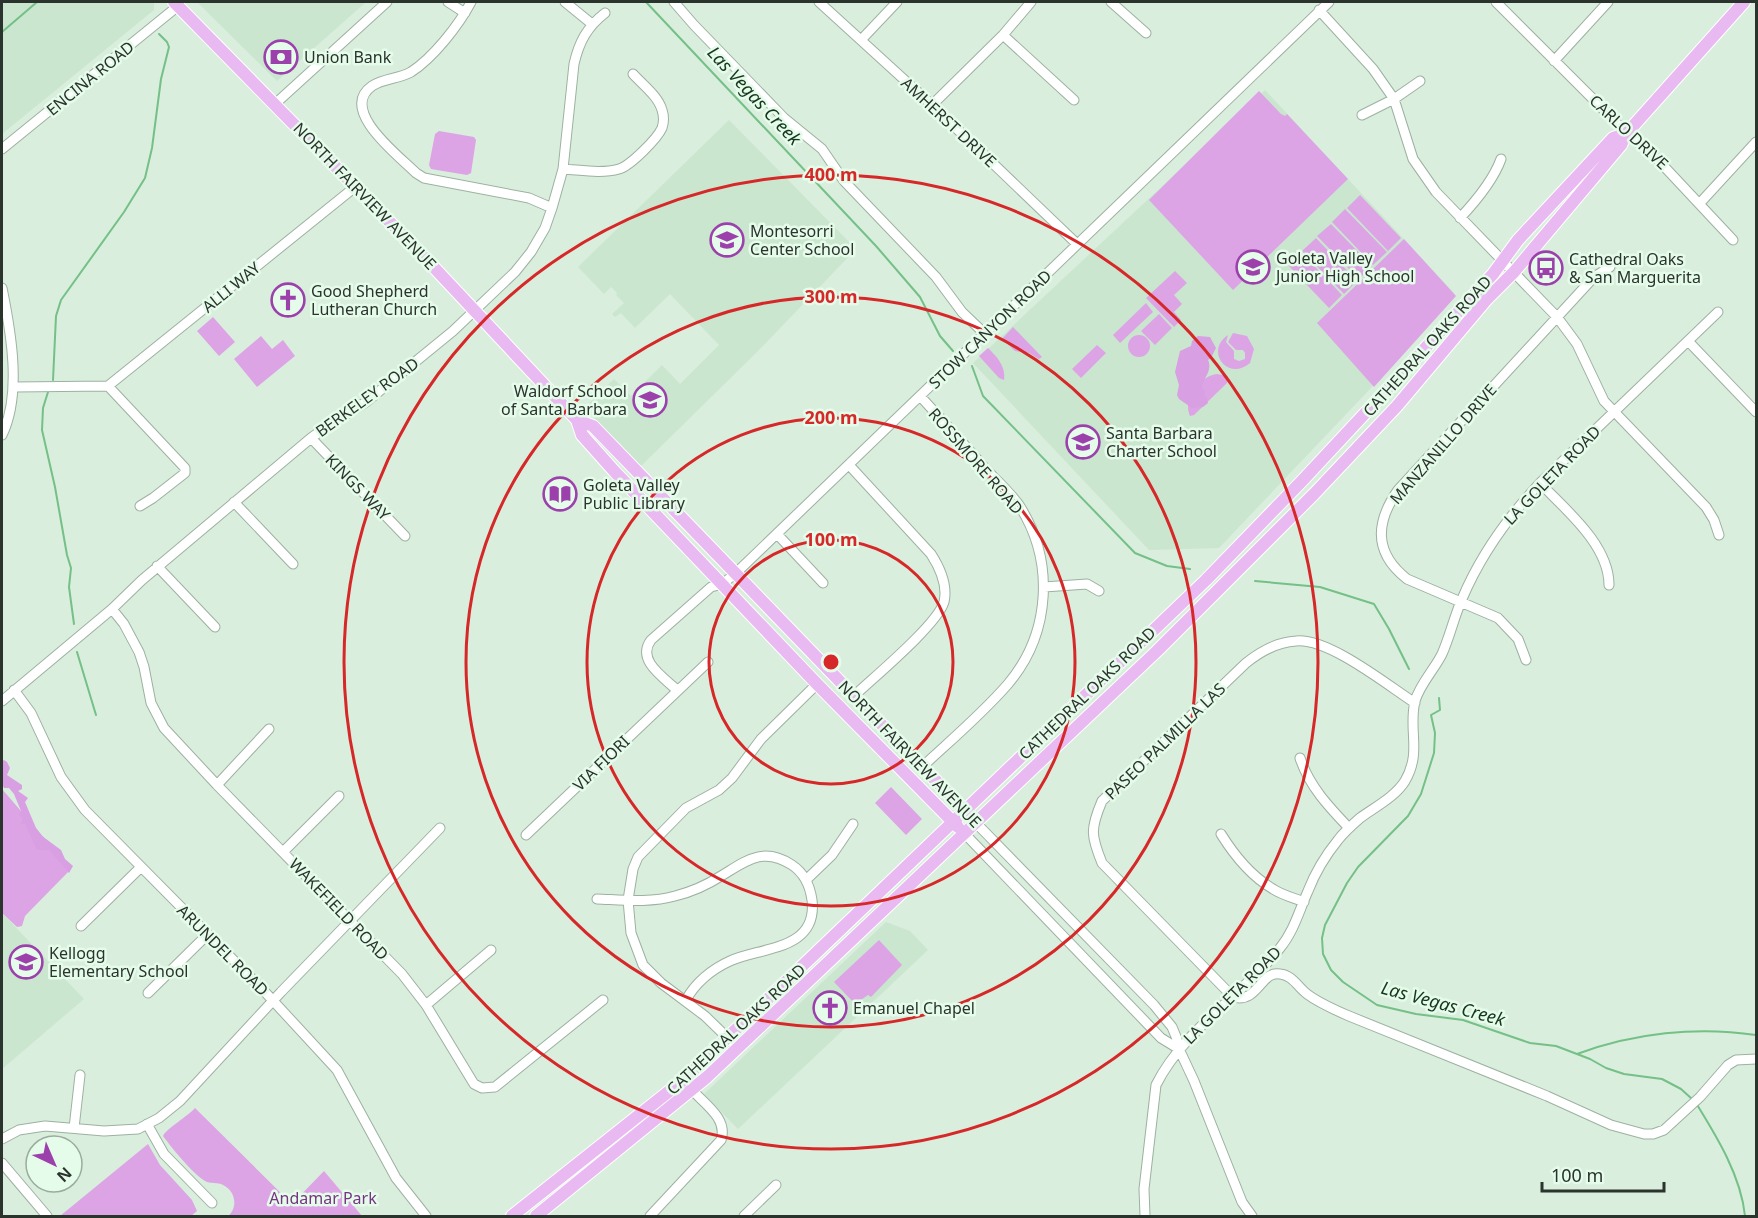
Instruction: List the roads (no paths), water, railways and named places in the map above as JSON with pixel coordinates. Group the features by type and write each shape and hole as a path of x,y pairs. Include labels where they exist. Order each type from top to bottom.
{"main road":[{"name":"CATHEDRAL OAKS ROAD","path":"536,1216 692,1090 738,1048 1157,651 1314,494 1397,405 1487,298 1514,272 1621,146 1626,134 1744,2"},
{"name":"NORTH FAIRVIEW AVENUE","path":"176,4 475,310 577,420 582,435 607,463 817,684 965,834"},
{"name":"CATHEDRAL OAKS ROAD","path":"512,1216 674,1088 1206,580 1301,482 1493,274 1502,260 1613,138 1626,134"},
{"name":"NORTH FAIRVIEW AVENUE","path":"577,420 593,426 976,823"}],"street":[{"path":"275,104 387,2"},
{"path":"448,2 460,7 471,2"},
{"path":"565,2 592,24"},
{"path":"674,2 784,118 822,149 844,181 936,277 962,312 985,334"},
{"name":"AMHERST DRIVE","path":"819,2 932,105 1077,244"},
{"path":"861,40 897,2"},
{"path":"932,105 1003,35 1031,2"},
{"path":"1111,2 1146,33"},
{"name":"STOW CANYON ROAD","path":"677,690 649,663 646,649 651,640 711,587 723,584 735,574 1329,2"},
{"name":"CARLO DRIVE","path":"1496,2 1626,134 1659,161 1733,240"},
{"path":"1554,61 1608,2"},
{"name":"ENCINA ROAD","path":"2,149 176,4"},
{"path":"460,7 451,34 410,73 380,81 369,88 362,99 361,108 364,118 373,130 416,173 424,178 529,198 552,208"},
{"path":"1319,10 1373,69 1395,99 1413,159 1436,192 1557,317 1577,344 1595,384 1614,412 1706,507 1719,535"},
{"name":"BERKELEY ROAD","path":"2,700 112,609 157,566 311,438 374,396 446,337 515,272 531,252 545,228 552,208 563,169 574,64 583,37 592,24 605,14"},
{"path":"1003,35 1074,100"},
{"path":"563,169 592,171 620,169 629,164 657,135 664,119 662,110 653,95 633,74"},
{"path":"1362,115 1395,99 1420,81"},
{"path":"1700,203 1756,142"},
{"path":"1460,218 1473,204 1501,159"},
{"name":"ALLI WAY","path":"108,386 355,187"},
{"name":"MANZANILLO DRIVE","path":"1526,660 1518,639 1498,618 1407,579 1395,569 1382,544 1383,518 1398,490 1594,277 1610,267"},
{"path":"2,288 15,387 11,411 2,435"},
{"name":"LA GOLETA ROAD","path":"1145,1216 1144,1189 1156,1085 1164,1069 1179,1049 1280,947 1296,922 1315,874 1325,857 1349,828 1404,783 1412,766 1415,750 1415,703 1419,691 1443,652 1460,602 1490,543 1540,483 1718,312"},
{"path":"1688,341 1756,412"},
{"path":"15,387 108,386 185,468 185,473 140,506"},
{"name":"ROSSMORE ROAD","path":"920,396 1018,505 1039,550 1044,588 1040,621 1028,654 1019,669 995,697 922,767"},
{"name":"KINGS WAY","path":"311,438 405,536"},
{"path":"849,465 931,554 939,567 945,591 944,602 931,624 854,696"},
{"path":"1540,483 1592,540 1604,558 1609,572 1609,585"},
{"path":"234,502 293,564"},
{"path":"777,534 823,584"},
{"path":"157,566 215,627"},
{"path":"1044,588 1087,585 1099,591"},
{"name":"WAKEFIELD ROAD","path":"112,609 124,624 139,652 151,703 173,738 402,974 426,1005 474,1084 482,1089 490,1089 603,1000"},
{"name":"PASEO PALMILLA LAS","path":"1233,997 1102,863 1093,835 1093,821 1102,801 1246,663 1273,646 1299,640 1323,646 1350,660 1415,703"},
{"name":"VIA FIORI","path":"525,835 708,662"},
{"path":"738,1048 686,1000 661,983 643,965 631,933 628,900 633,869 638,857 686,808 719,790 732,778 761,739 817,684"},
{"name":"ARUNDEL ROAD","path":"14,690 38,724 54,762 70,791 86,810 273,1000 338,1070 396,1178 426,1216"},
{"path":"217,785 269,729"},
{"path":"1300,758 1305,773 1316,790 1349,828"},
{"path":"284,852 339,796"},
{"name":"NORTH FAIRVIEW AVENUE","path":"976,823 1172,1026 1179,1049 1242,1202 1252,1216"},
{"path":"806,880 832,855 853,824"},
{"path":"2,1138 18,1130 55,1126 118,1131 138,1129 159,1118 180,1101 273,1000 440,828"},
{"name":"NORTH FAIRVIEW AVENUE","path":"965,834 1161,1038 1179,1049"},
{"path":"1221,834 1238,858 1258,879 1274,890 1304,902"},
{"path":"597,898 657,900 692,891 723,876 751,858 766,856 787,862 806,880 813,905 811,918 798,936 780,948 747,954 728,962 697,984 686,1000"},
{"path":"81,926 141,867"},
{"path":"148,993 208,934"},
{"path":"426,1005 491,950"},
{"path":"1233,997 1242,1000 1249,997 1270,976 1275,973 1283,974 1291,978 1307,994 1349,1016 1547,1096 1611,1125 1644,1134 1664,1130 1700,1097 1728,1065 1736,1060 1756,1059"},
{"path":"74,1128 80,1075"},
{"path":"650,1216 721,1140 724,1132 723,1122 692,1090"},
{"path":"147,1124 164,1154 212,1203"},
{"path":"2,1163 47,1216"},
{"path":"744,1216 776,1185"}],"waterway":[{"path":"2,32 37,2"},
{"name":"Las Vegas Creek","path":"646,2 876,246 920,297 940,336 953,351"},
{"path":"53,380 56,316 61,300 124,212 145,178 152,148 161,79 169,47 159,34"},
{"name":"Las Vegas Creek","path":"972,366 983,396 1135,553 1167,566 1190,569"},
{"path":"48,392 43,408 42,430 71,568 69,587 74,624"},
{"name":"Las Vegas Creek","path":"1255,581 1320,587 1374,604 1409,669"},
{"path":"77,652 96,715"},
{"name":"Las Vegas Creek","path":"1439,698 1440,710 1431,715 1435,733 1434,753 1421,794 1408,816 1358,867 1325,925 1322,938 1323,954 1331,970 1343,982 1377,1005 1416,1014 1463,1020 1530,1043 1556,1046 1624,1074 1662,1079 1681,1089 1692,1099"},
{"path":"1577,1054 1620,1041 1665,1033 1711,1031 1756,1035"},
{"name":"Las Vegas Creek","path":"1696,1103 1720,1143 1733,1172 1739,1186 1745,1216"}],"place":[{"name":"Union Bank","path":"281,57"},
{"name":"Montesorri Center School","path":"727,240"},
{"name":"Goleta Valley Junior High School","path":"1253,267"},
{"name":"Cathedral Oaks & San Marguerita","path":"1546,268"},
{"name":"Good Shepherd Lutheran Church","path":"288,300"},
{"name":"Waldorf School of Santa Barbara","path":"650,400"},
{"name":"Santa Barbara Charter School","path":"1083,442"},
{"name":"Goleta Valley Public Library","path":"560,494"},
{"name":"Kellogg Elementary School","path":"26,962"},
{"name":"Emanuel Chapel","path":"830,1008"}],"park label":[{"name":"Andamar Park","path":"323,1198"}]}
